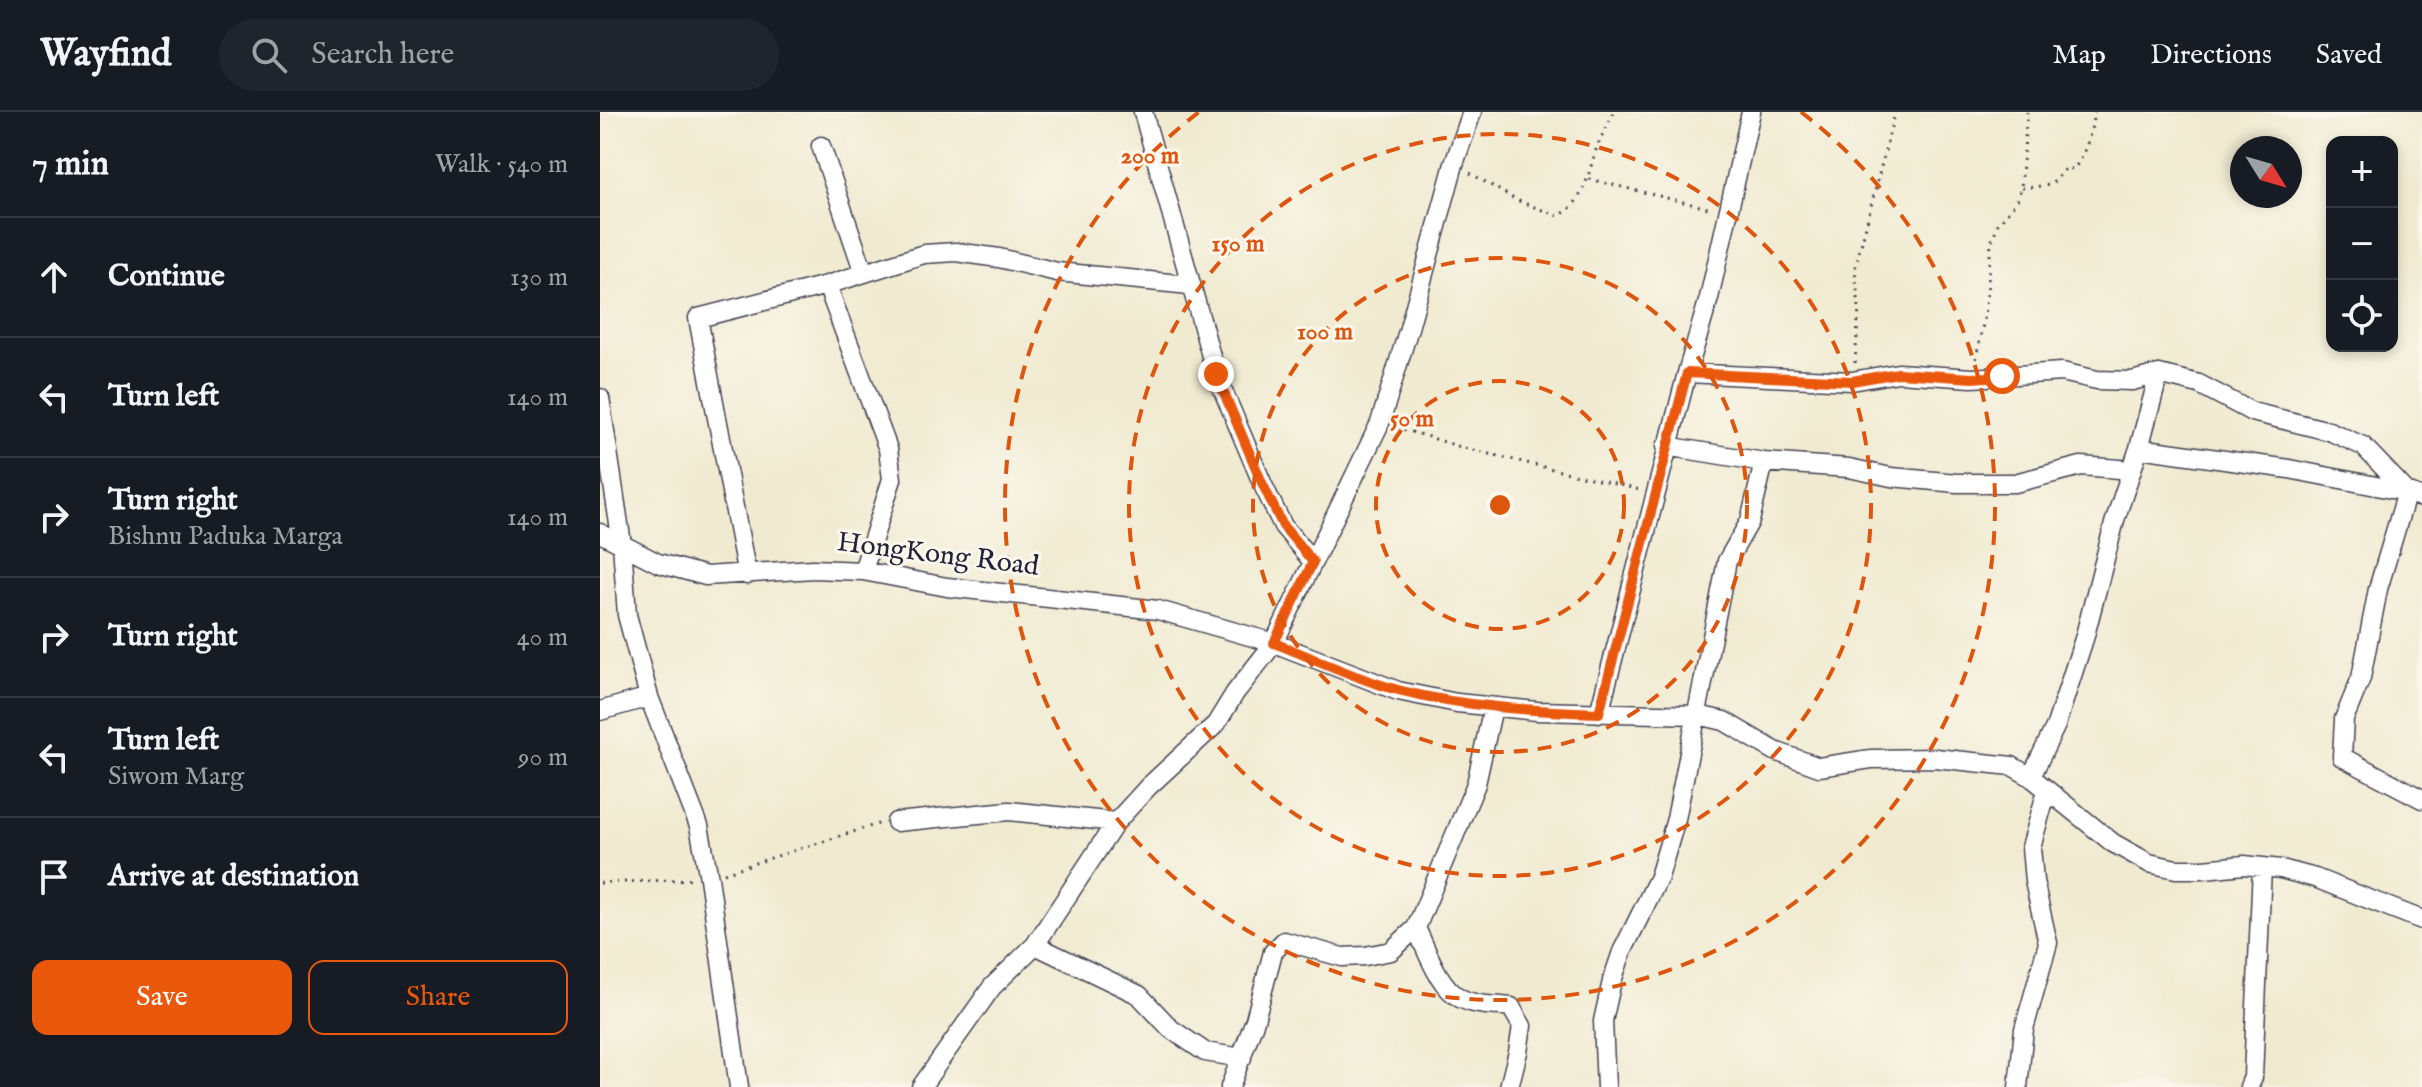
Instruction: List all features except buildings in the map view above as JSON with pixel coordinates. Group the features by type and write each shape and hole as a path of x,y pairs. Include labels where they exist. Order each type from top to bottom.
{"street":[{"path":"1143,112 1216,374 1283,526 1313,562"},
{"path":"921,1087 992,987 1035,945 1116,822 1148,787 1216,724 1235,693 1274,643 1380,423 1454,164 1472,112"},
{"path":"1599,713 1666,446 1709,298 1751,112"},
{"path":"821,146 864,273"},
{"path":"747,575 698,318 827,285 924,254 956,252 999,258 1057,272 1190,285"},
{"path":"827,285 888,449 892,479 863,571"},
{"path":"1687,373 1854,380 1898,373 1972,378 2062,372 2097,380 2132,381 2159,374 2199,384 2252,412 2329,431 2363,446 2415,495"},
{"path":"2031,777 2056,725 2084,639 2115,520 2159,374"},
{"path":"600,398 622,544 627,615 649,697 699,826 739,1087"},
{"path":"1666,446 1764,462 1849,468 1891,477 1957,483 2015,483 2081,466 2132,470"},
{"path":"2139,448 2289,469 2415,495"},
{"path":"1606,1087 1603,1021 1612,981 1622,952 1659,877 1676,819 1727,561 1750,521 1764,462"},
{"path":"2415,495 2378,589 2361,678 2344,719 2342,757 2422,799"},
{"name":"HongKong Road","path":"600,533 658,563 706,576 813,569 863,571 947,587 1158,610 1274,643 1398,691 1493,707 1698,715 1724,721 1775,751 1819,767 1871,759 1935,758 2012,766 2031,777 2113,843 2149,863 2176,869 2244,865 2315,878 2422,920"},
{"path":"600,711 649,697"},
{"path":"1230,1087 1255,1020 1273,952 1284,941 1342,957 1365,956 1391,951 1416,928 1476,784 1493,707"},
{"path":"2018,1087 2024,1029 2048,943 2034,881 2031,847 2047,790"},
{"path":"896,822 1009,811 1116,822"},
{"path":"2249,1087 2253,1077 2262,867"},
{"path":"1416,928 1445,986 1459,998 1473,1003 1511,1007 1522,1026 1509,1087"},
{"path":"1035,945 1139,995 1171,1029 1205,1052 1242,1058"}],"path":[{"path":"1454,164 1516,200 1558,216 1569,211 1589,179 1597,147 1613,112"},
{"path":"1854,380 1859,308 1855,269 1895,112"},
{"path":"1972,378 1986,309 1991,243 1998,224 2017,201 2021,188 2027,112"},
{"path":"2021,188 2051,185 2066,168 2074,169 2087,145 2094,112"},
{"path":"1589,179 1658,194 1727,214"},
{"path":"1380,423 1464,448 1656,494"},
{"path":"600,883 709,878 882,823 896,822"}],"route":[{"path":"1216,374 1283,526 1313,562 1274,643 1398,691 1457,703 1599,713 1687,373 1852,381 1898,373 1972,378 2002,376"}]}
